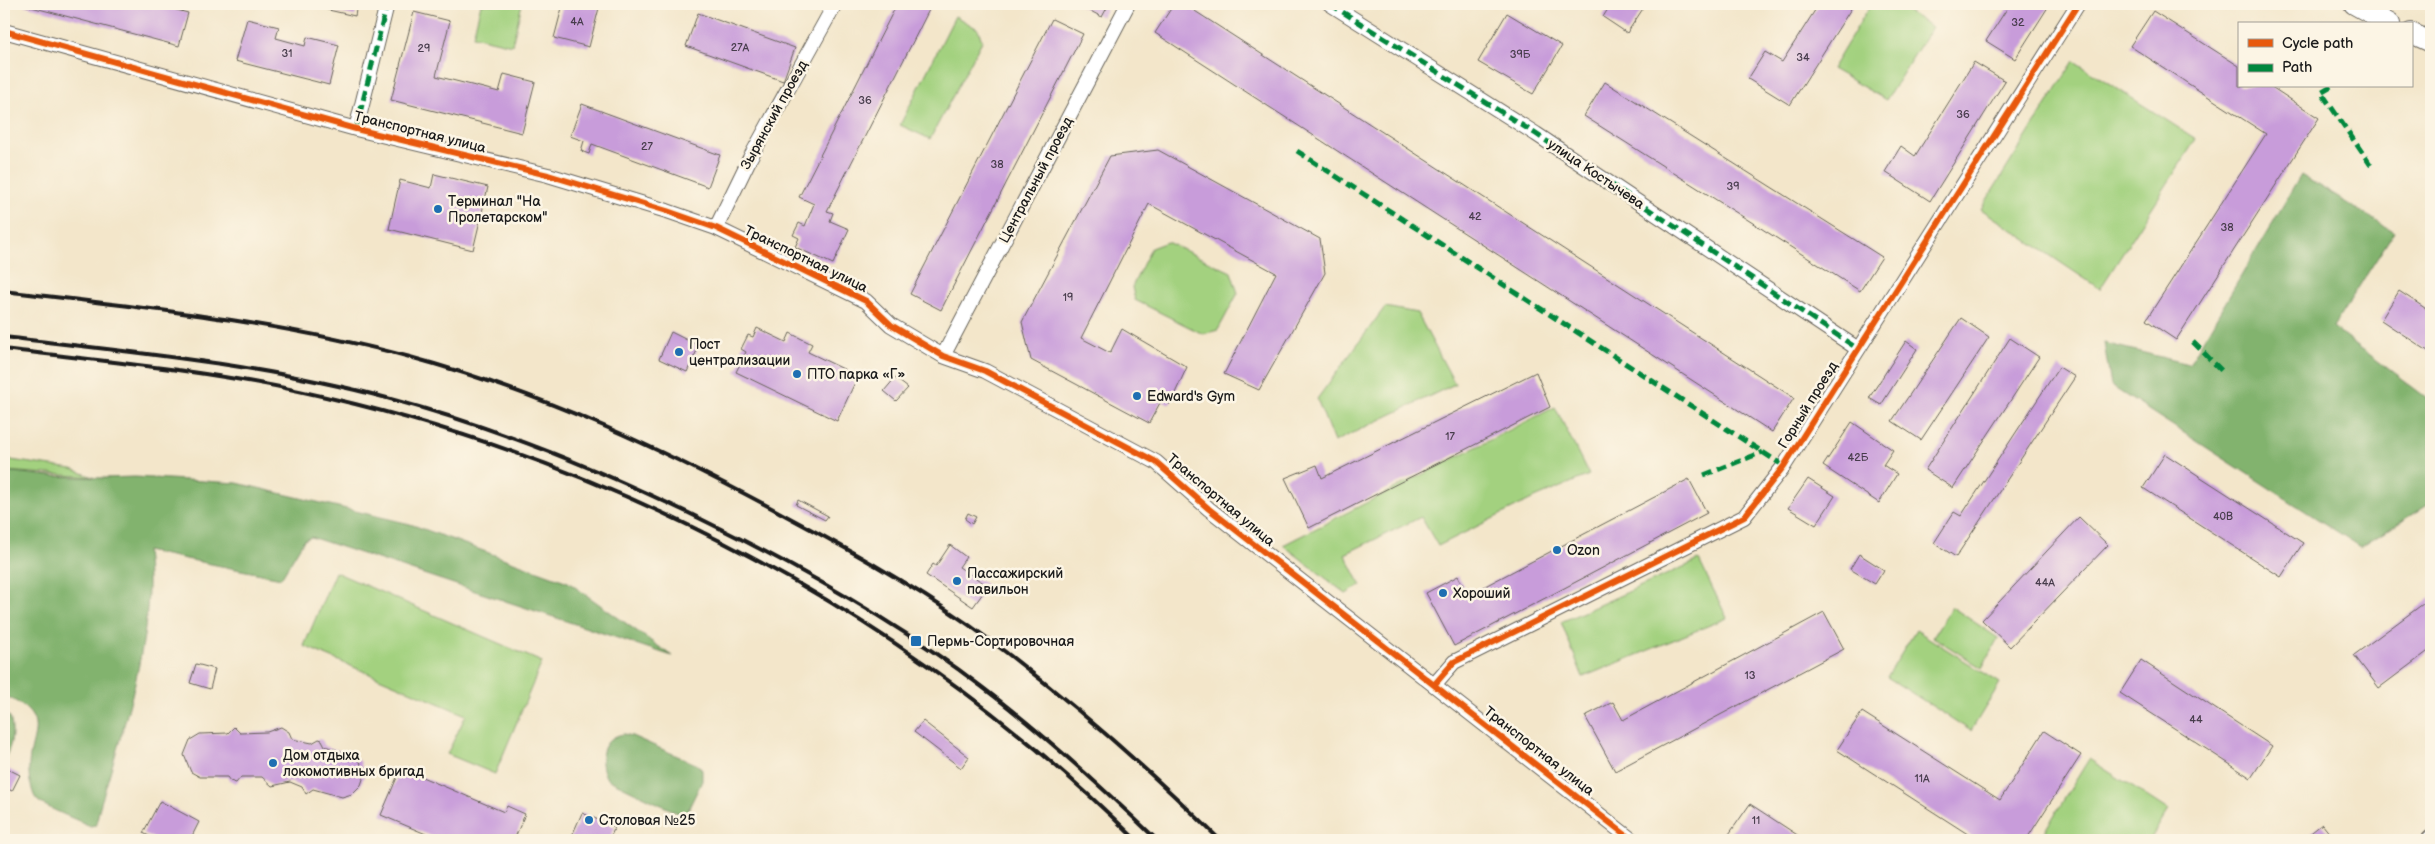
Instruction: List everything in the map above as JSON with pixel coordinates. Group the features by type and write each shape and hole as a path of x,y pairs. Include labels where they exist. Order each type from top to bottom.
{"main road":[{"path":"2354,4 2386,22"},
{"path":"2412,33 2431,42"}],"street":[{"path":"356,129 386,4"},
{"name":"Зырянский проезд","path":"716,228 750,158 835,4"},
{"name":"Центральный проезд","path":"943,356 1128,4"},
{"name":"улица Костычева","path":"1330,4 1536,134 1858,349"},
{"name":"Горный проезд","path":"1434,685 1454,662 1744,518 1784,466 2078,4"},
{"name":"Транспортная улица","path":"4,31 356,129 548,175 676,214 716,228 866,301 890,325 943,356 985,371 1156,462 1209,509 1632,840"},
{"path":"2428,840 2431,837"}],"green space":[{"path":"481,4 522,4 512,45 473,36"},
{"path":"1871,4 1896,4 1932,27 1886,100 1832,69"},
{"path":"955,16 978,29 982,41 930,139 900,125"},
{"path":"2074,61 2196,139 2100,289 1981,209"},
{"path":"2301,175 2394,232 2333,327 2431,401 2431,503 2361,547 2111,386 2104,343 2189,364"},
{"path":"1167,242 1231,272 1238,293 1218,330 1203,334 1135,300 1132,287 1151,248"},
{"path":"1385,307 1417,313 1455,384 1334,442 1317,399"},
{"path":"1555,407 1589,475 1530,500 1438,546 1421,517 1345,554 1361,585 1346,594 1283,545"},
{"path":"4,459 72,469 93,477 4,471"},
{"path":"4,471 49,476 135,477 237,483 410,524 568,582 672,656 311,537 304,540 281,578 146,551 147,615 142,648 127,715 96,825 90,826 47,807 37,800 30,782 29,767 35,723 31,714 21,705 4,695"},
{"path":"1699,560 1727,618 1583,677 1561,622"},
{"path":"335,572 542,662 495,774 447,754 466,715 304,646"},
{"path":"1952,607 1998,638 1982,668 1933,637"},
{"path":"1916,630 2000,683 1971,731 1887,677"},
{"path":"4,714 10,717 12,727 10,747 6,756 4,755"},
{"path":"624,734 698,765 702,770 702,781 686,814 680,814 607,779 602,765 603,751 610,740"},
{"path":"2089,759 2168,810 2150,840 2039,840"}],"building":[{"path":"20,4 154,4 188,13 179,46"},
{"path":"325,4 357,4 355,16 324,9"},
{"path":"563,4 600,4 589,47 554,38"},
{"path":"897,4 932,4 827,211 833,213 830,221 849,229 833,264 795,247 799,238 793,235 799,223 805,226 814,204 799,197"},
{"path":"1077,4 1109,4 1102,17"},
{"path":"1174,4 1184,4 1794,398 1772,432 1155,33"},
{"path":"1611,4 1646,4 1627,33 1603,17"},
{"path":"1819,4 1854,4 1790,105 1748,79 1765,52 1782,62"},
{"path":"2010,4 2050,4 2015,59 1986,41"},
{"path":"2153,11 2238,65 2238,88 2273,88 2319,118 2176,340 2146,320 2266,134 2130,46"},
{"path":"414,12 450,21 436,76 499,92 504,74 535,82 522,133 391,100"},
{"path":"698,13 795,48 783,81 686,46"},
{"path":"1507,13 1562,46 1533,94 1478,62"},
{"path":"247,19 279,27 276,38 305,46 307,37 339,45 329,85 235,61"},
{"path":"1052,19 1083,34 941,310 910,294"},
{"path":"1974,62 2005,81 1930,201 1885,172 1901,146 1915,156"},
{"path":"1605,82 1882,257 1860,291 1584,116"},
{"path":"582,104 720,155 708,187 592,144 589,154 581,151 584,141 570,136"},
{"path":"1158,150 1320,239 1325,273 1259,390 1224,374 1276,273 1149,204 1081,338 1110,353 1122,329 1187,367 1170,404 1161,401 1149,423 1031,360 1022,322 1110,156"},
{"name":"Терминал \"На Пролетарском\"","path":"434,174 488,187 473,250 389,229 400,180 431,188"},
{"path":"2399,291 2431,312 2431,353 2381,320"},
{"path":"1961,318 1989,337 1921,440 1892,421"},
{"name":"ПТО парка «Г»","path":"757,328 786,342 790,333 812,344 808,352 858,376 837,421 736,372 746,352 741,349 748,335 753,337"},
{"name":"Пост централизации","path":"671,332 699,346 687,372 659,359"},
{"path":"2010,338 2039,357 1953,488 1925,470"},
{"path":"1906,341 1917,349 1881,405 1869,398"},
{"path":"2059,367 2075,377 1956,557 1934,543 1954,512 1961,516"},
{"path":"1536,372 1550,407 1309,528 1285,478 1317,465 1322,478"},
{"path":"895,378 908,388 896,401 884,391"},
{"path":"1852,422 1893,450 1883,465 1897,474 1879,503 1823,466"},
{"path":"2165,454 2303,543 2281,577 2143,488"},
{"path":"1689,479 1707,513 1454,646 1426,593 1458,576 1468,595"},
{"path":"1808,479 1835,496 1816,525 1788,508"},
{"path":"798,500 828,516 825,520 796,505"},
{"path":"968,513 976,517 972,524 965,519"},
{"path":"2079,517 2108,545 2010,647 1982,620"},
{"name":"Пассажирский павильон","path":"950,545 966,557 959,567 988,586 973,607 926,575 933,564 936,566"},
{"path":"1859,554 1884,570 1875,584 1850,569"},
{"path":"2431,598 2431,649 2379,688 2354,655"},
{"path":"1824,612 1844,649 1615,771 1585,716 1613,702 1623,720"},
{"path":"2141,660 2272,746 2251,778 2120,693"},
{"path":"196,664 215,669 210,689 190,683"},
{"path":"1862,712 2000,800 2044,731 2081,755 2026,840 1977,840 1837,750"},
{"path":"923,721 969,757 961,768 914,732"},
{"name":"Дом отдыха локомотивных бригад","path":"234,727 240,733 267,732 281,727 289,732 292,739 312,743 319,739 322,740 325,746 352,755 360,761 364,776 361,785 352,794 342,797 313,789 306,794 302,787 290,782 272,786 262,777 241,777 236,783 230,781 227,777 200,777 191,772 184,755 190,740 200,734 228,733"},
{"path":"4,767 20,775 12,791 4,787"},
{"path":"401,768 504,812 507,806 525,814 514,840 440,840 381,815"},
{"path":"160,801 199,822 191,838 195,840 157,840 143,833"},
{"path":"1750,804 1805,840 1733,840 1727,837"},
{"name":"Столовая №25","path":"582,813 615,827 609,840 570,840"},
{"path":"2322,824 2335,840 2302,840"}],"railway":[{"path":"4,291 208,316 360,344 410,357 508,388 556,406 650,447 696,469 839,545 915,589 963,621 1078,710 1136,761 1220,840"},
{"path":"4,337 196,360 340,386 470,423 592,469 672,505 782,560 851,599 918,641 1028,723 1157,840"},
{"path":"4,349 226,377 299,391 415,420 529,458 641,503 749,556 854,617 953,684 1048,759 1136,840"}],"marked path":[{"path":"356,129 387,4"},
{"path":"1330,4 1536,134 1858,349"},
{"path":"2328,88 2321,92 2372,167"},
{"path":"1297,151 1784,466"},
{"path":"2193,342 2222,371"},
{"path":"1704,475 1763,452"}],"cycle path":[{"path":"1434,685 1454,662 1744,517 1784,466 2078,4"},
{"path":"4,31 356,129 548,175 667,211 716,228 866,301 891,325 943,356 985,371 1156,462 1209,509 1632,840"}],"place":[{"name":"Терминал \"На Пролетарском\"","path":"438,209"},
{"name":"Пост централизации","path":"679,352"},
{"name":"ПТО парка «Г»","path":"797,374"},
{"name":"Edward's Gym","path":"1137,396"},
{"name":"Ozon","path":"1557,550"},
{"name":"Пассажирский павильон","path":"957,581"},
{"name":"Хороший","path":"1443,593"},
{"name":"Пермь-Сортировочная","path":"916,641"},
{"name":"Дом отдыха локомотивных бригад","path":"273,763"},
{"name":"Столовая №25","path":"589,820"}]}
